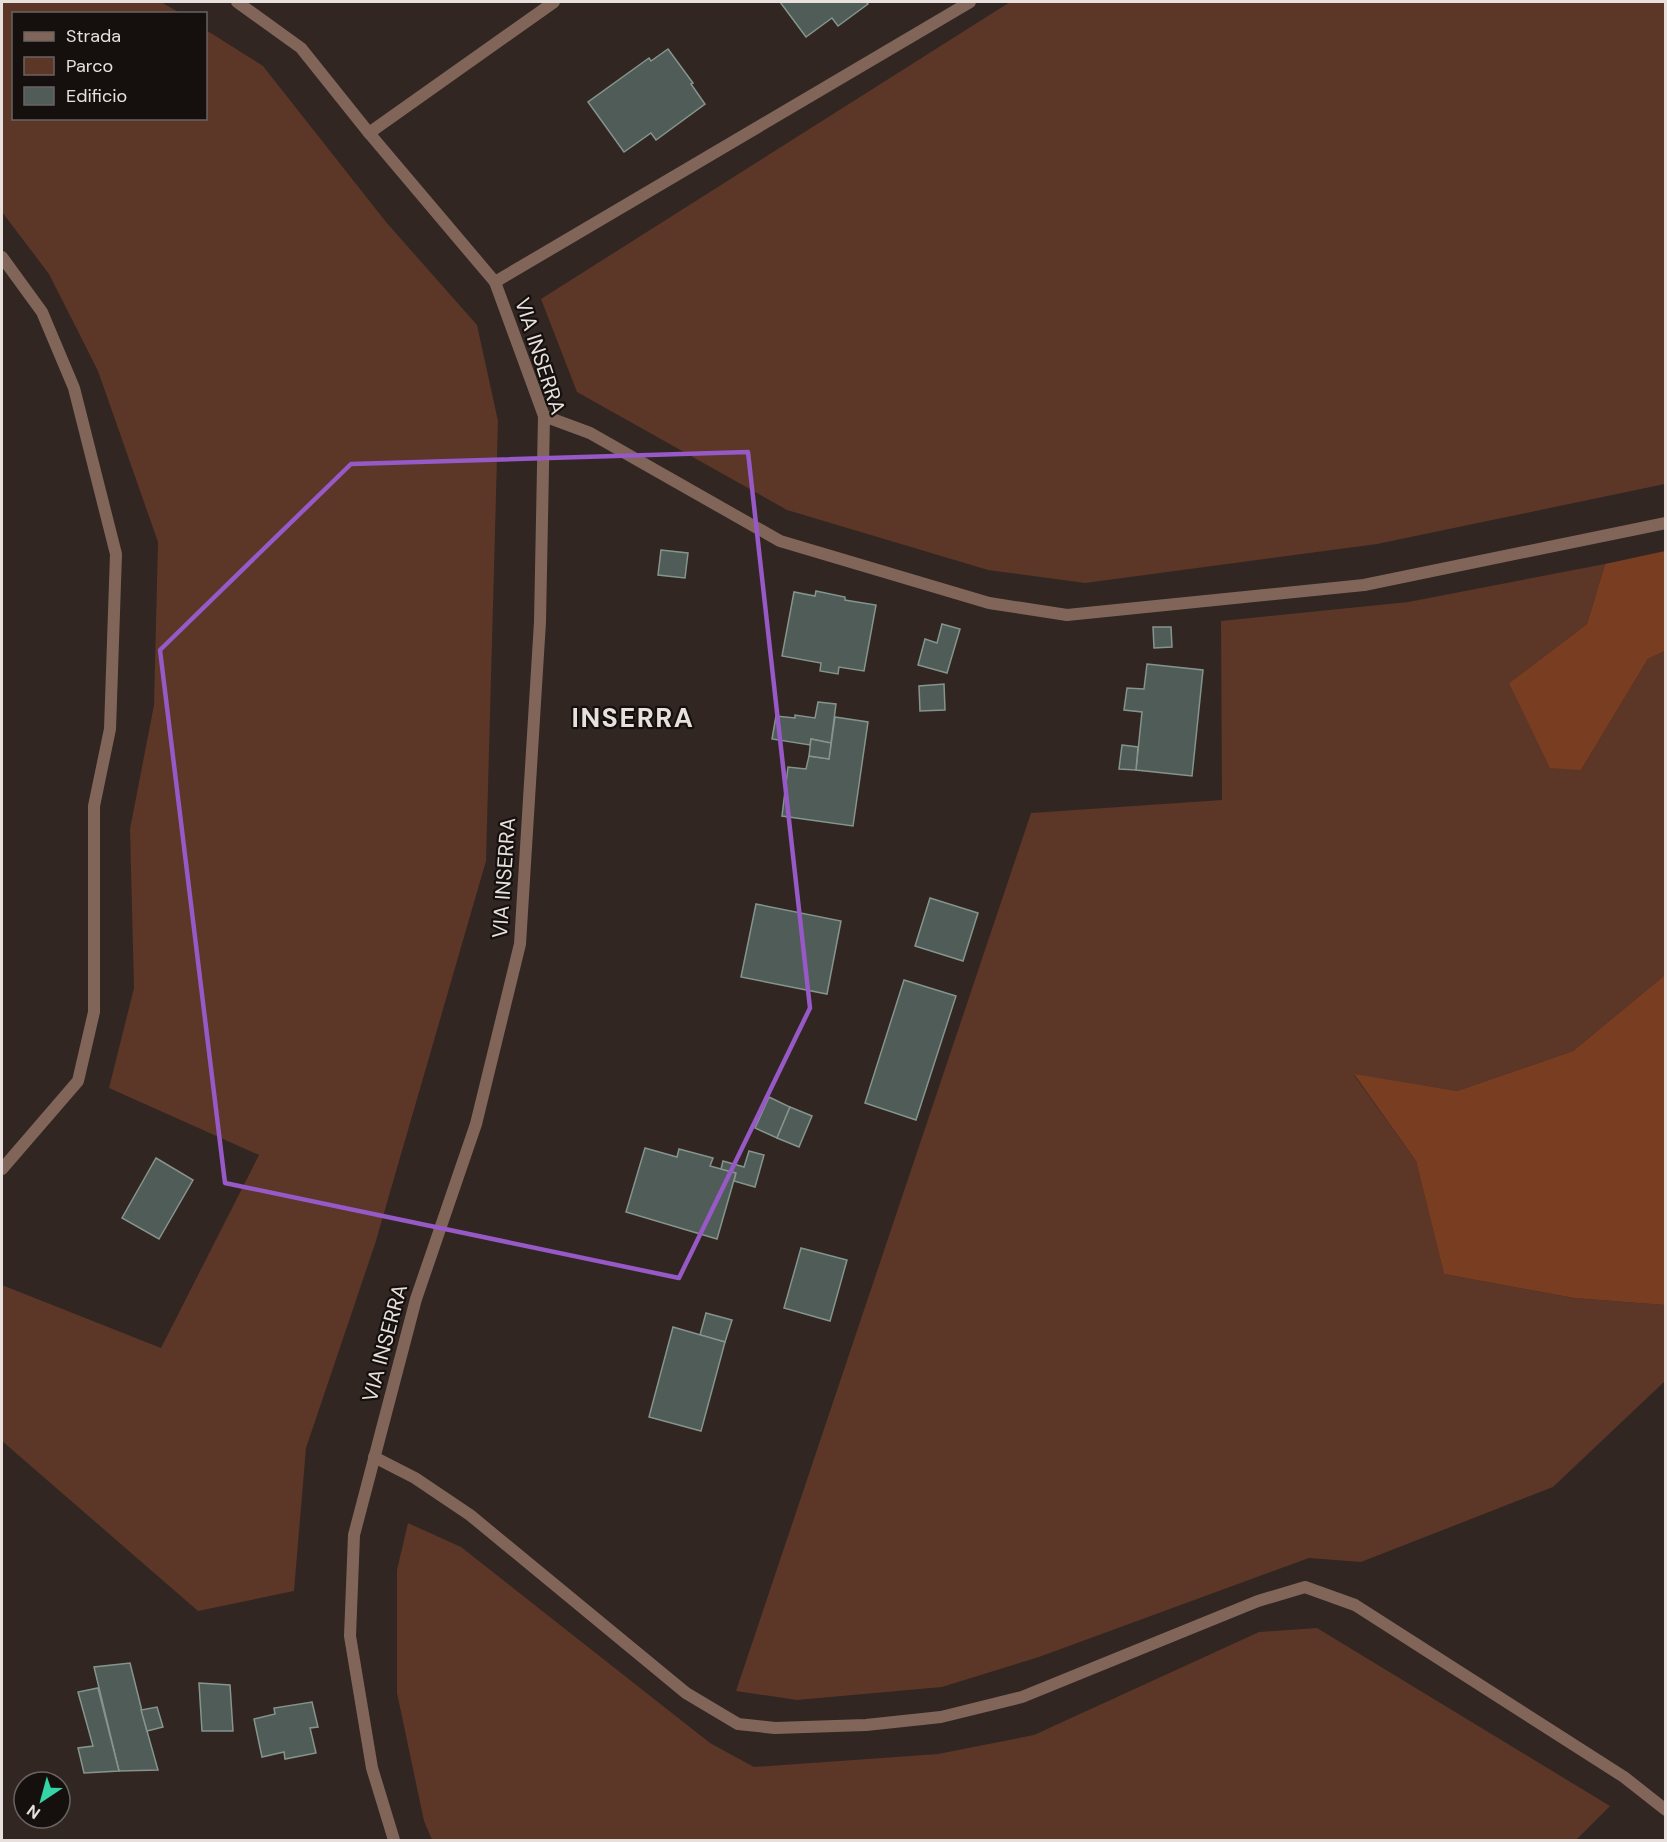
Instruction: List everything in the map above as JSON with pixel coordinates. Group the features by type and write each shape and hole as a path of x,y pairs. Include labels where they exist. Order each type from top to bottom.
{"street":[{"name":"VIA INSERRA","path":"237,2 301,48 369,133 495,282 544,416 540,622 520,944 476,1124 416,1299 354,1536 350,1636 372,1767 394,1840"},
{"path":"369,133 554,2"},
{"path":"495,282 970,2"},
{"path":"2,256 42,312 74,388 116,554 110,729 94,806 94,1012 78,1082 2,1169"},
{"path":"544,416 590,433 780,541 989,603 1067,615 1364,585 1665,523"},
{"path":"374,1456 416,1478 470,1515 686,1693 738,1724 775,1728 855,1725 941,1717 1022,1697 1258,1601 1305,1587 1355,1605 1624,1778 1665,1810"}],"highlighted area":[{"path":"748,452 810,1008 679,1278 225,1183 160,650 351,464"}],"green space":[{"path":"2,2 161,2 178,12 12,12 12,120 207,120 207,31 263,66 386,222 477,325 498,421 486,861 375,1244 306,1448 294,1591 198,1611 2,1441 2,1285 161,1348 259,1155 109,1088 134,988 130,829 154,705 158,542 98,371 49,274 2,212"},
{"path":"1010,2 1665,2 1665,484 1377,544 1085,583 988,570 787,510 577,392 541,299"},
{"path":"1605,564 1587,624 1509,683 1581,770 1648,659 1665,651 1665,975 1573,1051 1457,1091 1354,1075 1416,1161 1444,1274 1574,1298 1665,1305 1665,1381 1553,1487 1361,1562 1309,1558 1039,1657 942,1687 797,1700 736,1691 1031,813 1222,800 1221,621 1408,602"},
{"path":"408,1523 461,1547 710,1743 754,1767 938,1754 1034,1735 1259,1632 1317,1628 1610,1806 1576,1840 432,1840 424,1821 397,1693 397,1570"}],"shaded area":[{"path":"1665,551 1665,651 1648,659 1581,770 1550,768 1509,683 1587,624 1605,564"},
{"path":"1665,975 1665,1305 1574,1298 1444,1274 1416,1161 1354,1074 1457,1091 1573,1051"}],"building":[{"path":"780,2 866,2 868,4 838,26 832,18 806,37"},
{"path":"668,49 705,104 656,140 651,133 624,152 588,102 649,58 651,61"},
{"path":"661,550 688,553 685,578 658,575"},
{"path":"816,591 845,597 845,600 876,605 864,671 839,667 838,674 820,671 821,663 782,656 794,592 815,596"},
{"path":"942,624 960,629 947,673 918,665 925,639 937,643"},
{"path":"1153,627 1171,627 1172,647 1154,648"},
{"path":"1147,664 1203,670 1192,776 1136,770 1142,712 1124,710 1127,688 1144,689"},
{"path":"944,684 945,710 920,711 919,686"},
{"path":"818,702 836,704 831,743 811,739 810,745 772,739 776,716 795,718 795,715 815,718"},
{"path":"835,717 868,722 853,826 782,816 788,767 806,769 809,756 829,759"},
{"path":"811,739 831,743 829,759 809,756"},
{"path":"1122,745 1138,747 1136,770 1119,769"},
{"path":"930,898 978,913 963,961 915,946"},
{"path":"756,904 841,921 827,994 741,977"},
{"path":"904,980 956,996 916,1120 865,1103"},
{"path":"769,1097 790,1107 777,1138 755,1128"},
{"path":"790,1107 812,1116 799,1147 777,1138"},
{"path":"645,1148 677,1157 679,1149 713,1158 710,1166 736,1173 717,1239 626,1212"},
{"path":"749,1151 764,1155 755,1187 734,1181 736,1173 721,1169 723,1161 744,1167"},
{"path":"156,1158 193,1180 159,1239 122,1218"},
{"path":"801,1248 847,1260 830,1321 784,1308"},
{"path":"706,1313 732,1320 725,1342 700,1335"},
{"path":"673,1327 725,1342 701,1431 649,1417"},
{"path":"130,1663 158,1770 119,1771 94,1667"},
{"path":"199,1683 230,1685 233,1731 202,1731"},
{"path":"98,1688 119,1771 84,1773 78,1748 93,1746 78,1692"},
{"path":"312,1702 318,1727 310,1728 316,1753 285,1759 284,1752 262,1757 254,1719 275,1714 274,1708"},
{"path":"157,1707 163,1727 147,1731 141,1710"}],"district":[{"name":"INSERRA","path":"633,718"}]}
